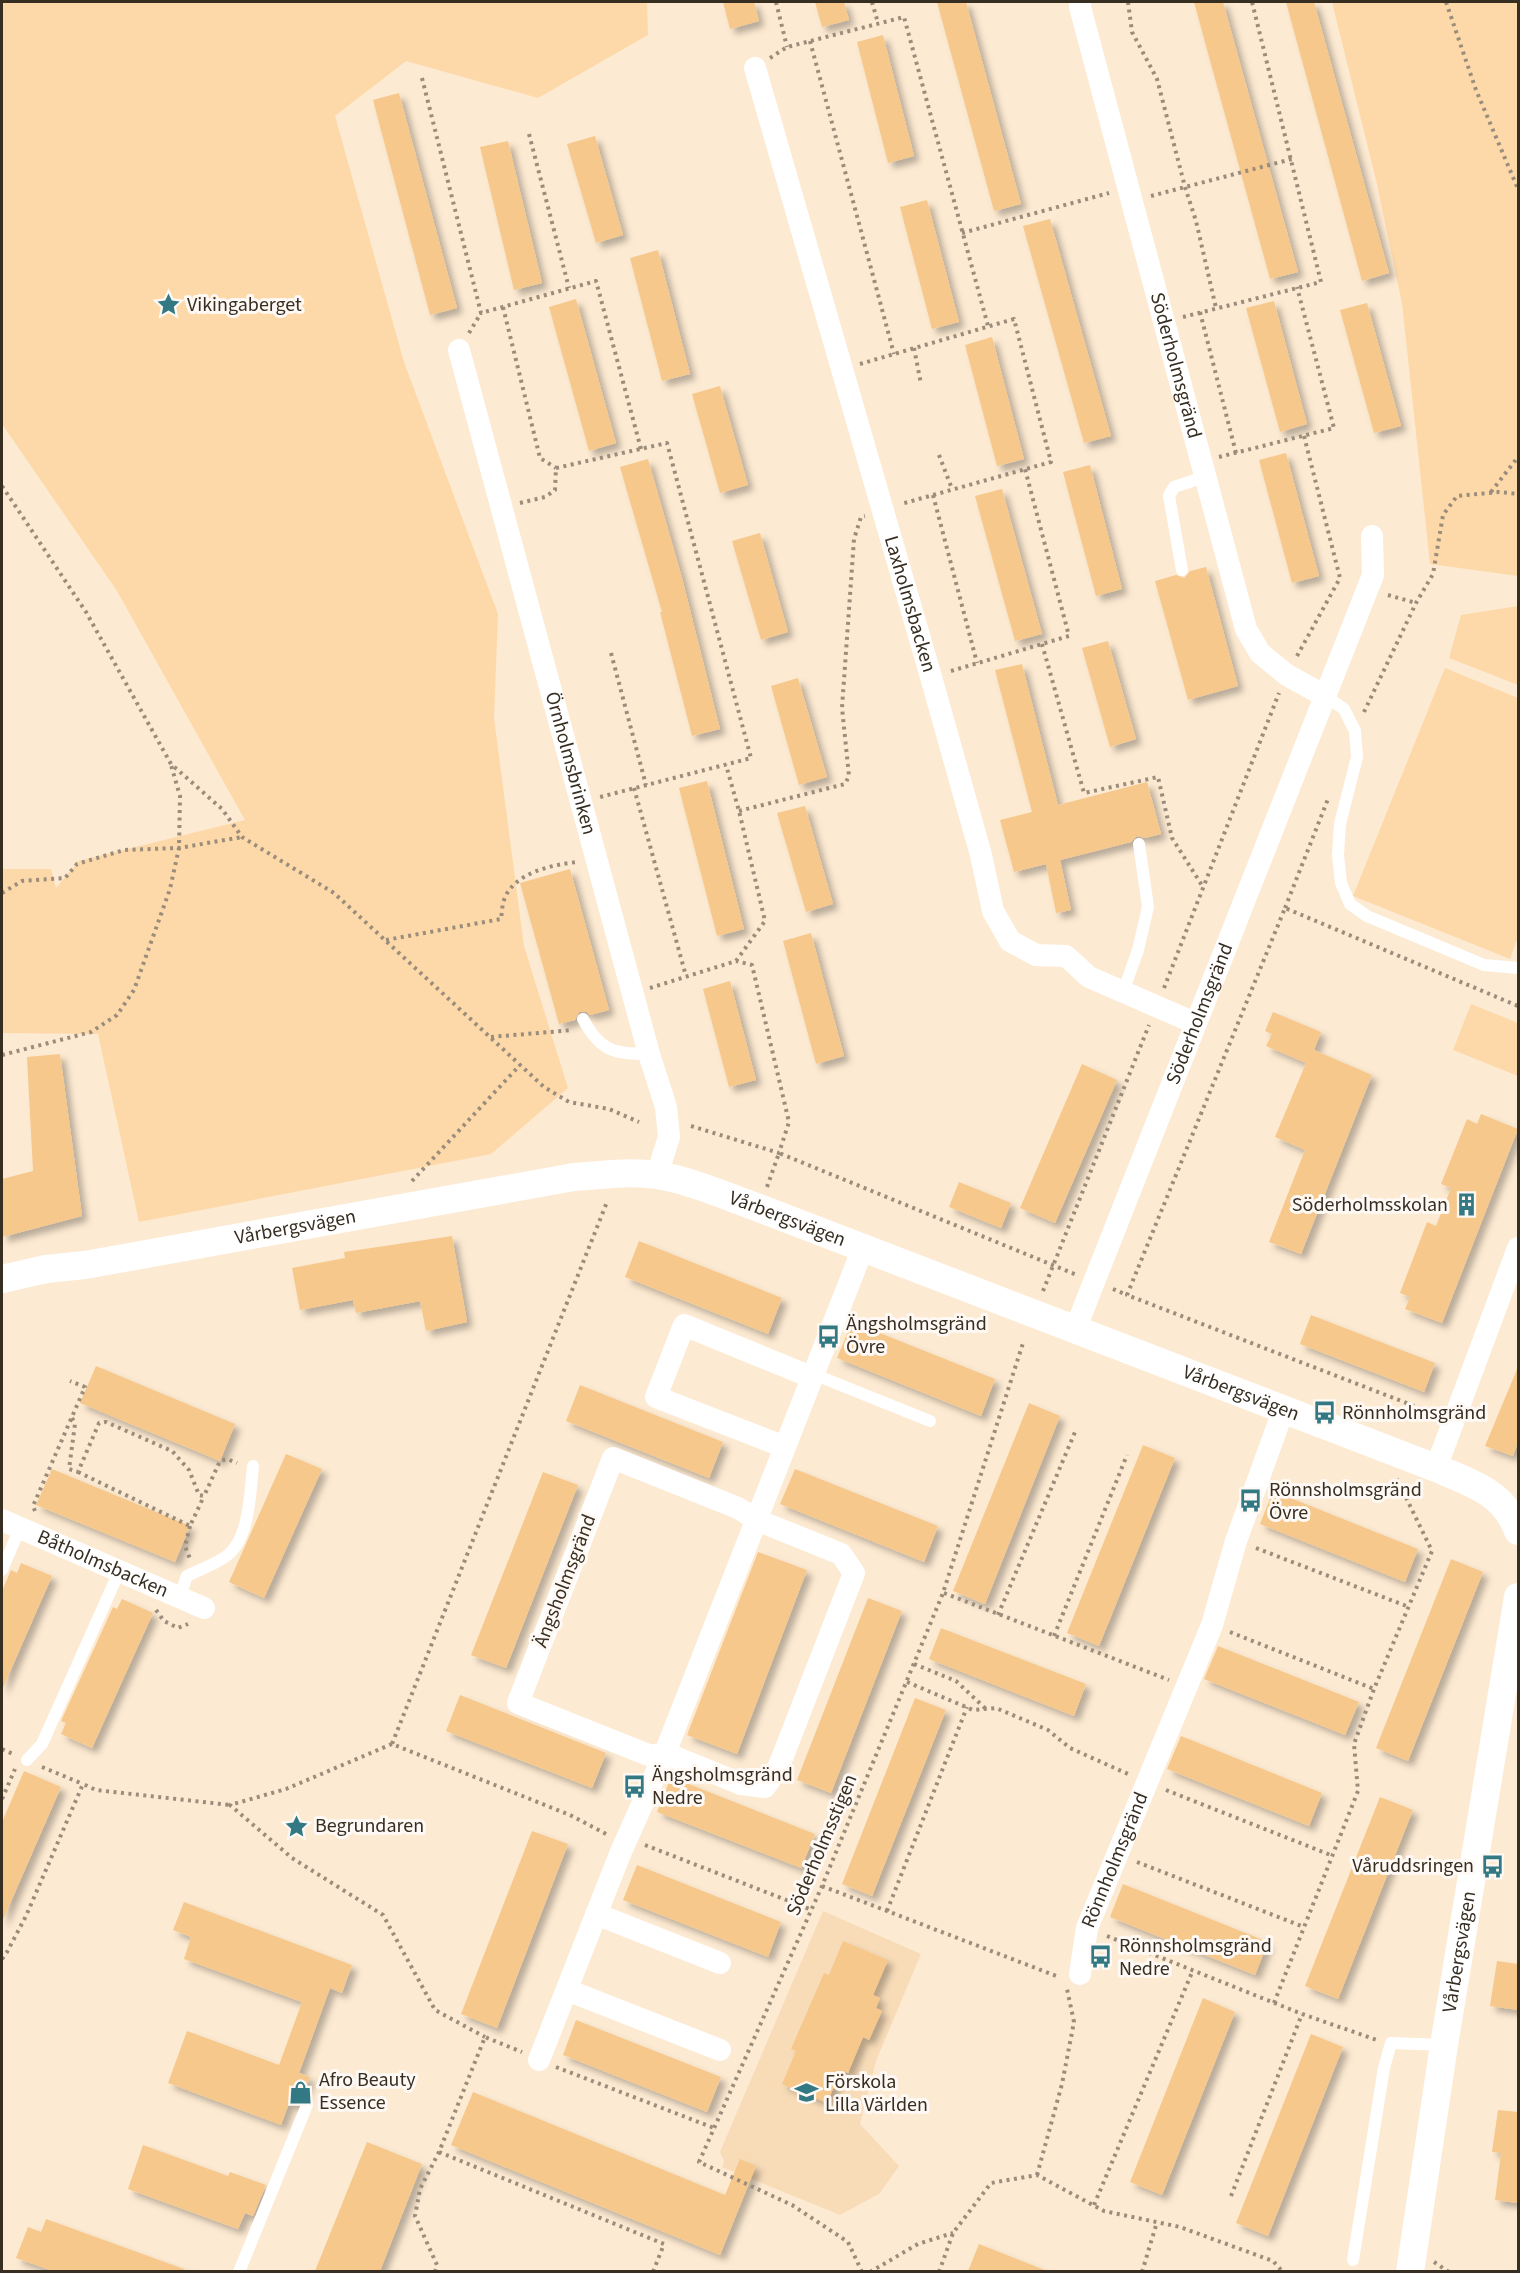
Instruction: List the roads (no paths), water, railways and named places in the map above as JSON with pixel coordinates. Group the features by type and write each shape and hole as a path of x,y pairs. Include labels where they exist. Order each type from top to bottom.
{"street":[{"name":"Söderholmsgränd","path":"1080,2 1129,195 1246,629 1260,653 1287,675 1325,696"},
{"name":"Laxholmsbacken","path":"755,68 931,677 981,855 993,911 1010,941 1036,955 1066,956 1089,977 1195,1023"},
{"name":"Örnholmsbrinken","path":"459,350 632,993 666,1107 669,1137 657,1175"},
{"name":"Söderholmsgränd","path":"1075,1330 1373,575 1372,536"},
{"name":"Vårbergsvägen","path":"2,1279 46,1269 85,1265 574,1177 617,1173 657,1175 699,1186 759,1208 1436,1468 1494,1496 1508,1510 1518,1531"},
{"path":"539,2060 644,1796 665,1753 863,1248"},
{"path":"1436,1468 1518,1248"},
{"path":"785,1447 656,1396 684,1325 812,1376"},
{"name":"Rönnholmsgränd","path":"1080,1974 1087,1928 1212,1625 1236,1541 1283,1411"},
{"name":"Ängsholmsgränd","path":"613,1458 738,1508 757,1520 840,1554 854,1573 779,1766 765,1787 741,1784 665,1753 651,1756 518,1703 613,1458"},
{"name":"Båtholmsbacken","path":"19,1520 119,1572 204,1608"},
{"name":"Vårbergsvägen","path":"1410,2271 1444,2045 1518,1598"},
{"path":"596,1914 720,1963"},
{"path":"567,1990 720,2050"}],"lane":[{"path":"1182,570 1169,496 1174,487 1202,469"},
{"path":"1325,696 1344,709 1355,731 1357,757 1340,824 1338,855 1341,882 1350,904 1367,916 1484,965 1518,968"},
{"path":"1123,992 1138,950 1148,907 1139,844"},
{"path":"586,1024 592,1036 604,1047 622,1054 649,1054"},
{"path":"812,1376 930,1420"},
{"path":"179,1598 187,1576 228,1556 238,1540 248,1521 253,1466"},
{"path":"2,1570 19,1520"},
{"path":"27,1760 42,1744 119,1572"},
{"path":"1353,2260 1384,2068 1391,2043 1444,2045"},
{"path":"239,2271 307,2105"}],"place":[{"name":"Vikingaberget","path":"169,305"},
{"name":"Söderholmsskolan","path":"1466,1205"},
{"name":"Ängsholmsgränd Övre","path":"828,1336"},
{"name":"Rönnholmsgränd","path":"1324,1413"},
{"name":"Rönnsholmsgränd Övre","path":"1251,1501"},
{"name":"Ängsholmsgränd Nedre","path":"634,1787"},
{"name":"Begrundaren","path":"297,1826"},
{"name":"Våruddsringen","path":"1492,1866"},
{"name":"Rönnsholmsgränd Nedre","path":"1101,1957"},
{"name":"Afro Beauty Essence","path":"301,2092"},
{"name":"Förskola Lilla Världen","path":"807,2093"}]}
